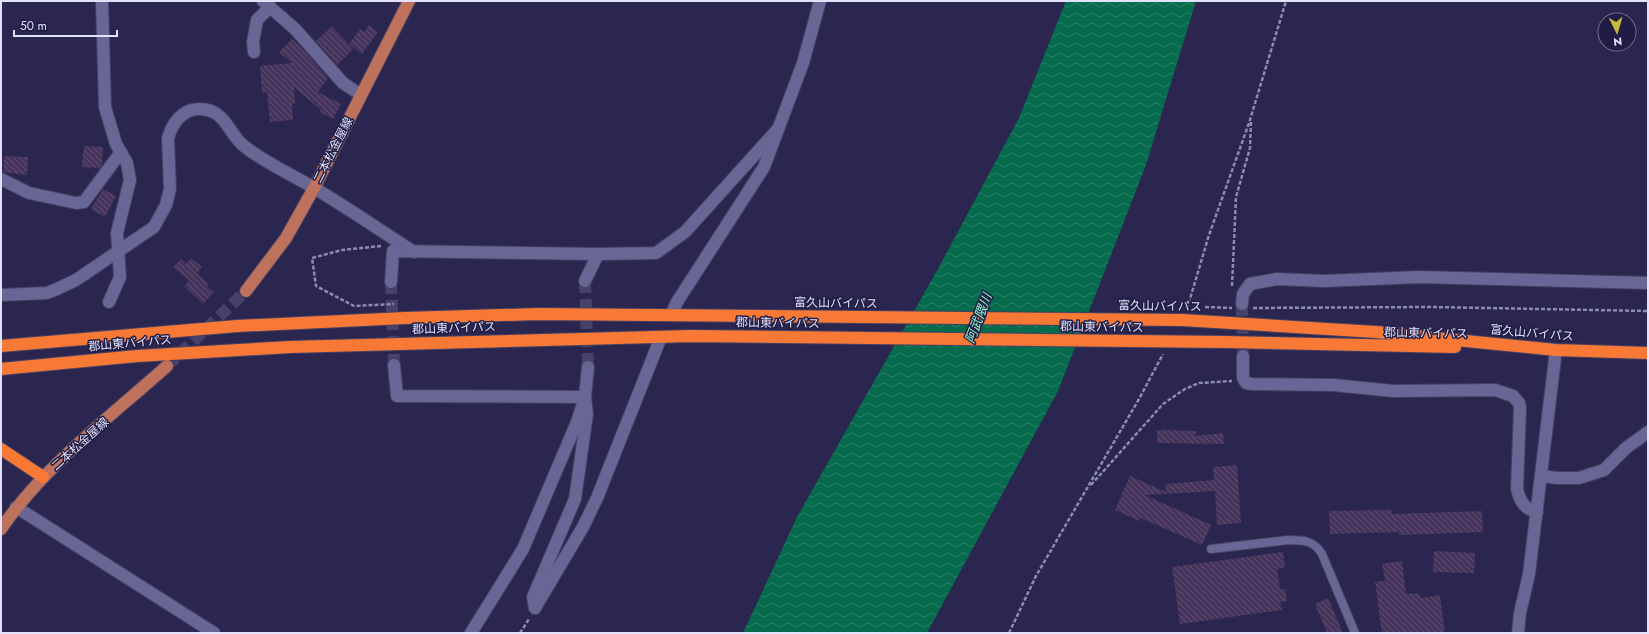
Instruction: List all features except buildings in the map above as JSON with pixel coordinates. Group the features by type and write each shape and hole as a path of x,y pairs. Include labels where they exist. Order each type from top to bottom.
{"highway":[{"name":"郡山東バイパス","path":"1,346 237,326 405,318 538,314 671,315"},
{"name":"富久山バイパス","path":"671,315 1159,320 1376,332 1556,350 1648,353"},
{"name":"郡山東バイパス","path":"1,369 137,356 290,347 691,336 1225,342 1556,350"},
{"path":"1,449 8,452 43,477"}],"main road":[{"name":"二本松金屋線","path":"246,291 286,238 314,188 409,1"},
{"name":"二本松金屋線","path":"1,529 16,507 43,477 167,366"}],"street":[{"path":"102,1 105,108 108,124 127,163 130,180 117,233 120,277 110,302"},
{"path":"671,315 677,302 764,167 803,63 820,1"},
{"path":"254,52 253,42 257,20 266,4 295,30 343,83 361,95"},
{"path":"1,295 47,293 57,289 81,276 154,227 161,216 170,189 168,138 173,124 179,116 187,111 203,110 217,114 224,120 235,138 244,146 284,172 314,188 414,252"},
{"path":"391,282 393,251 598,254 656,253 685,232 778,130"},
{"path":"1,180 29,193 76,204 84,202 121,152"},
{"path":"585,281 598,254"},
{"path":"1241,307 1243,294 1250,284 1277,279 1324,281 1419,277 1648,283"},
{"path":"535,608 583,527 597,498 661,337"},
{"path":"1518,633 1520,614 1529,574 1556,350"},
{"path":"1243,356 1243,378 1246,383 1252,384 1333,385 1393,391 1495,390 1506,392 1513,396 1519,403 1520,408 1517,490 1519,500 1528,509 1536,512"},
{"path":"394,365 397,396 585,397"},
{"path":"471,633 522,549 577,422 585,397 588,367"},
{"path":"535,608 533,597 575,499 587,414 585,397"},
{"path":"1541,476 1579,478 1604,470 1626,448 1648,432"},
{"path":"16,507 214,633"}],"lane":[{"path":"1211,549 1288,540 1300,540 1313,544 1318,547 1322,554 1355,633"}],"path":[{"path":"1233,289 1236,197 1250,148 1251,117"},
{"path":"393,251 384,246 342,250 312,258 316,286 354,306 400,304"},
{"path":"1180,307 1195,307"},
{"path":"1203,307 1431,307 1648,311"},
{"path":"1087,489 1163,404 1185,389 1199,384 1237,380"},
{"path":"520,633 535,608"}],"water":[{"name":"阿武隈川","path":"1066,1 1196,1 1146,165 1058,391 927,633 743,633 797,517 939,267 1019,118"}],"tunnel":[{"path":"585,281 588,367"},
{"path":"391,282 394,365"},
{"path":"167,366 246,291"},
{"path":"1242,304 1243,353"}]}
